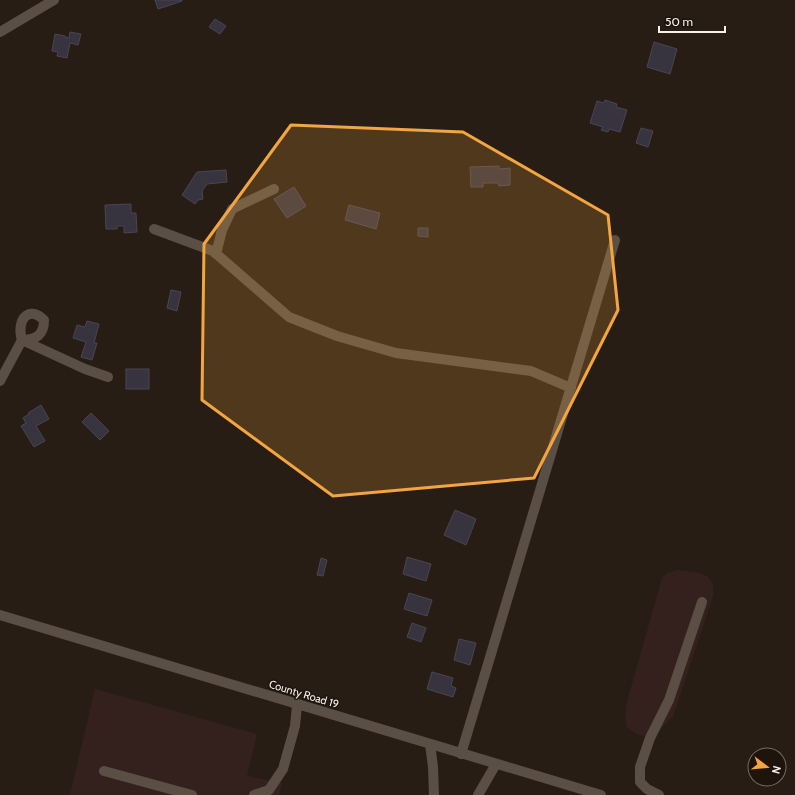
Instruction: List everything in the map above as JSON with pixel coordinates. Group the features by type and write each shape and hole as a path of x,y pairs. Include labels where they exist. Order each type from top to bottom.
{"street":[{"path":"0,32 54,0"},
{"path":"216,254 222,230 232,208 274,189"},
{"path":"154,229 213,251 290,317 338,336 396,353 531,372 571,388"},
{"path":"462,754 615,240"},
{"path":"0,381 22,340 85,369 108,377"},
{"path":"660,795 647,789 640,782 640,767 650,738 669,700 702,602"},
{"name":"County Road 19","path":"0,615 601,795"},
{"path":"254,795 269,790 283,769 295,726 297,705"},
{"path":"430,744 434,795"},
{"path":"478,795 496,764"},
{"path":"104,771 192,795"}],"highlighted area":[{"path":"291,125 463,132 608,215 618,310 534,478 333,496 202,400 204,244"}],"shaded area":[{"path":"678,570 700,573 708,577 713,585 713,596 673,716 658,732 643,736 635,733 627,727 625,716 627,702 662,578 667,573"},
{"path":"95,689 257,734 247,776 282,783 279,795 70,795"}],"building":[{"path":"155,0 182,0 182,1 158,9"},
{"path":"215,19 226,26 220,34 209,27"},
{"path":"70,32 81,34 78,45 70,43 67,58 57,56 58,52 52,51 55,34 69,38"},
{"path":"654,42 677,49 670,74 647,67"},
{"path":"605,100 617,104 616,107 627,110 620,132 609,129 608,132 601,130 603,127 590,123 597,101 604,103"},
{"path":"641,128 653,131 648,147 636,143"},
{"path":"499,166 499,169 510,168 510,185 499,186 498,183 483,183 483,187 471,187 470,167"},
{"path":"226,170 227,182 207,184 202,191 203,199 198,200 195,204 182,195 197,172"},
{"path":"294,187 306,206 287,218 274,199"},
{"path":"131,204 131,213 136,213 137,232 124,233 124,226 117,226 117,229 106,229 105,205"},
{"path":"349,205 380,213 376,229 345,220"},
{"path":"418,228 428,228 428,237 418,236"},
{"path":"171,290 181,292 177,311 167,308"},
{"path":"87,321 99,324 94,343 97,343 92,360 81,357 86,342 73,338 77,325 85,327"},
{"path":"126,369 149,369 149,389 126,389"},
{"path":"41,405 49,419 36,426 45,441 34,447 21,426 26,423 23,418"},
{"path":"91,413 109,431 100,440 82,422"},
{"path":"455,510 476,519 466,545 444,535"},
{"path":"407,557 431,564 426,581 403,574"},
{"path":"321,558 327,560 323,576 317,575"},
{"path":"409,593 432,600 427,616 404,609"},
{"path":"412,623 426,628 421,642 407,637"},
{"path":"459,639 476,643 470,665 454,660"},
{"path":"432,672 453,678 451,686 456,688 453,697 427,689"}]}
